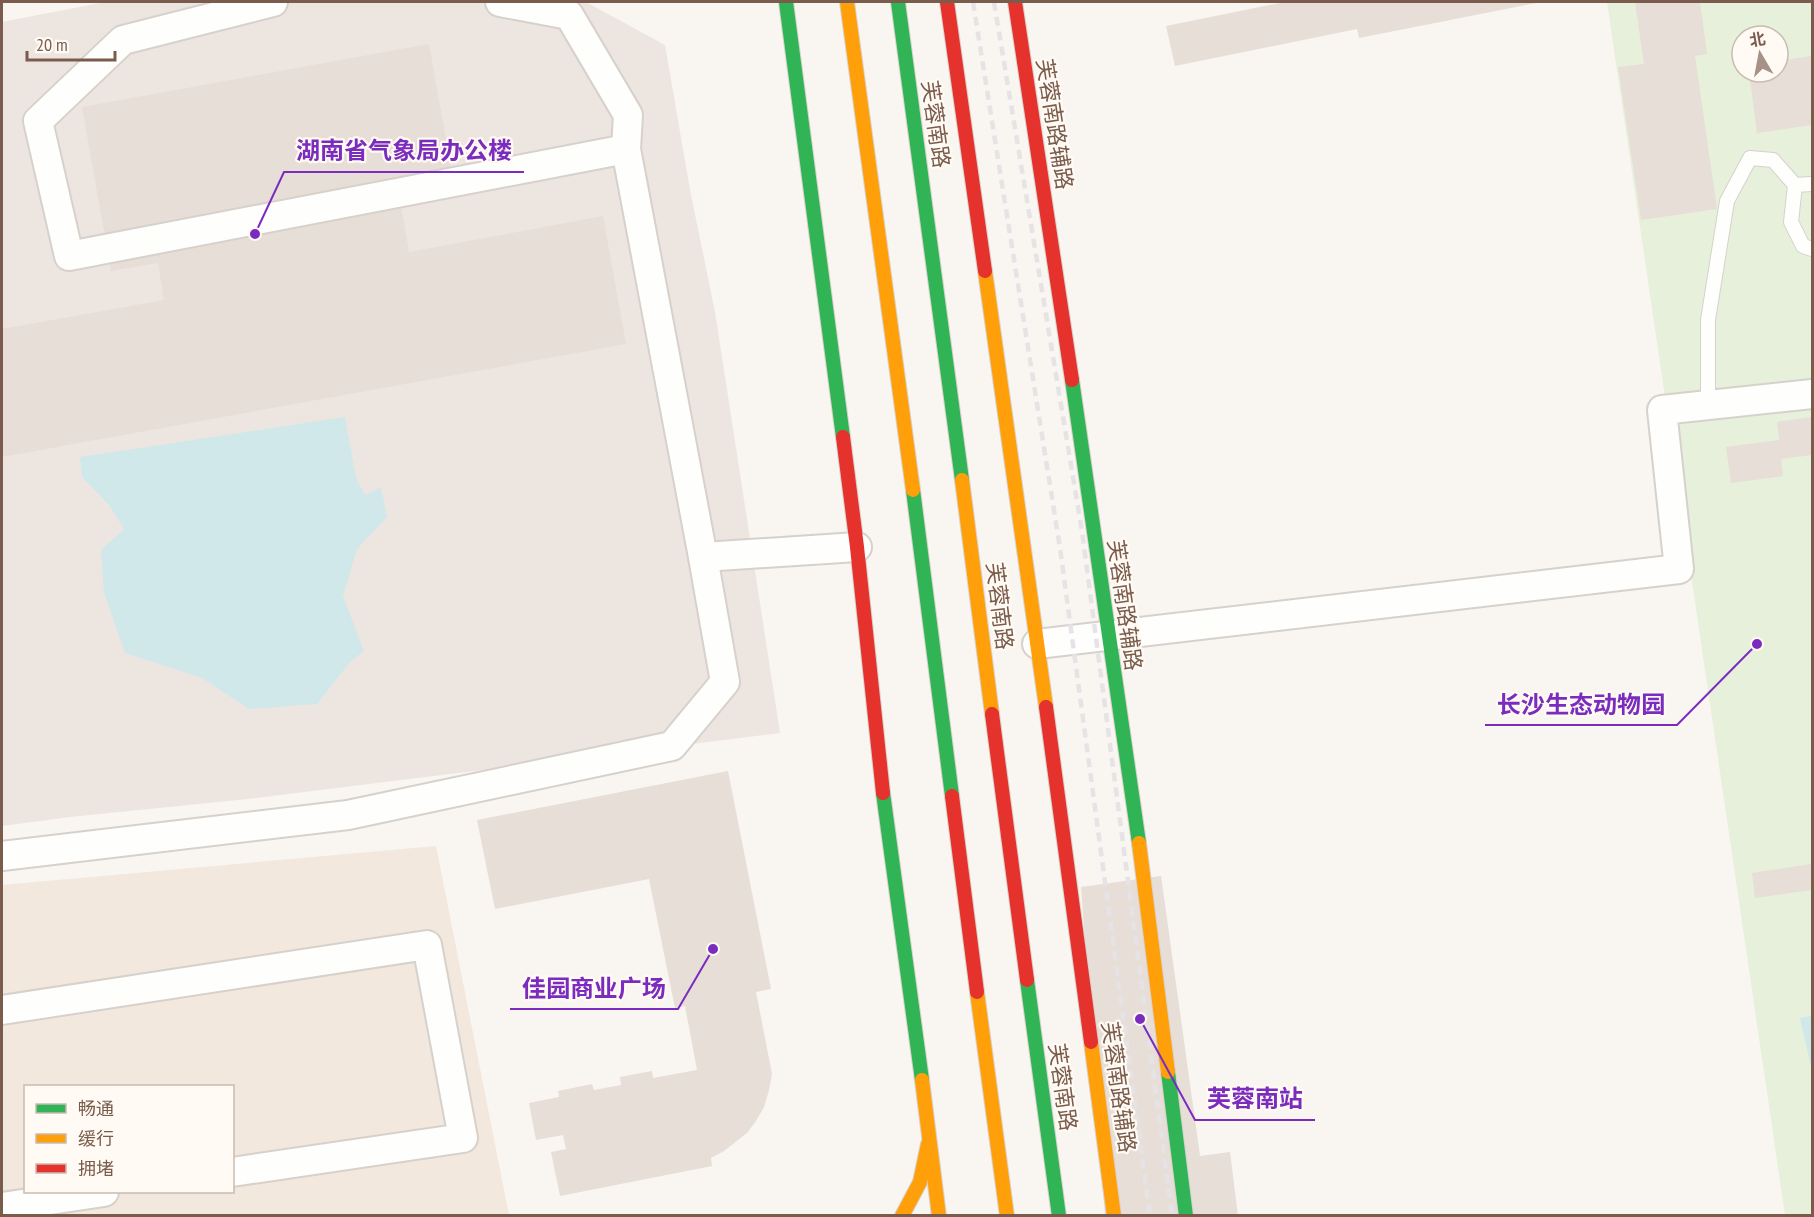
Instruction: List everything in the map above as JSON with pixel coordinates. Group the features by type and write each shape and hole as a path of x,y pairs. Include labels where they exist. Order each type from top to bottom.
{"main road":[{"path":"786,2 857,547 881,777 939,1215"},
{"path":"846,2 915,501 1007,1215"},
{"name":"芙蓉南路","path":"898,2 1059,1215"},
{"name":"芙蓉南路辅路","path":"947,2 1114,1215"},
{"name":"芙蓉南路辅路","path":"1015,2 1142,866 1186,1215"},
{"path":"902,1215 919,1187 926,1164 929,1130"}],"street":[{"path":"273,2 123,40 38,121 69,256 626,149"},
{"path":"2,856 348,815 672,746 725,682 626,149 628,115 569,15 500,2"},
{"path":"1037,644 1679,569 1662,410 1812,394"},
{"path":"703,557 857,547"},
{"path":"2,1010 427,945 463,1138 234,1172"},
{"path":"2,1207 91,1193"}],"lane":[{"path":"1708,405 1708,320 1727,201 1750,158 1773,160 1795,185 1791,222 1803,246 1812,249"},
{"path":"1795,185 1812,184"}],"shaded area":[{"path":"105,2 586,2 665,45 690,190 715,312 780,733 248,799 2,826 2,22"},
{"path":"436,846 509,1215 2,1216 2,885"}],"green space":[{"path":"1607,2 1812,2 1812,1215 1785,1215"}],"water":[{"path":"345,417 356,478 365,495 381,487 387,517 357,549 343,596 364,651 350,662 317,704 249,709 202,678 125,653 104,593 101,550 124,529 109,505 82,477 80,457"},
{"path":"1812,1016 1812,1071 1800,1018"}],"building":[{"path":"1285,2 1536,3 1359,38 1357,29 1175,66 1166,26"},
{"path":"1635,2 1700,2 1707,54 1695,56 1717,209 1641,220 1618,67 1644,64"},
{"path":"429,44 456,195 401,205 409,252 603,216 626,344 2,457 2,329 164,300 158,263 111,271 82,107"},
{"path":"1812,56 1812,125 1757,133 1751,84 1790,84 1790,59"},
{"path":"1812,417 1812,455 1781,459 1783,476 1731,483 1726,447 1779,440 1777,422"},
{"path":"728,771 771,989 756,992 772,1074 764,1107 747,1133 711,1158 712,1166 560,1196 551,1152 566,1149 563,1135 536,1140 529,1103 559,1097 558,1091 592,1084 594,1090 621,1085 620,1077 652,1071 653,1078 697,1070 685,1006 675,1008 649,879 495,909 477,820"},
{"path":"1812,864 1812,890 1755,898 1752,873"},
{"path":"1161,876 1200,1156 1230,1152 1238,1216 1105,1216 1081,887"}],"railway":[{"path":"973,2 1060,548 1150,1216"},
{"path":"994,2 1082,531 1172,1216"}],"traffic: fast":[{"path":"786,2 843,437"},
{"path":"898,2 962,480"},
{"path":"1072,380 1139,843"},
{"path":"913,490 952,796"},
{"path":"883,793 922,1080"},
{"path":"1027,980 1059,1216"},
{"path":"1168,1072 1186,1216"}],"traffic: slow":[{"path":"847,2 913,490"},
{"path":"985,271 1046,707"},
{"path":"962,480 992,714"},
{"path":"1139,843 1168,1072"},
{"path":"977,992 1007,1216"},
{"path":"1091,1042 1114,1216"},
{"path":"922,1080 939,1216"},
{"path":"902,1216 920,1182 928,1144"}],"traffic: jam":[{"path":"947,2 985,271"},
{"path":"1015,2 1072,380"},
{"path":"843,437 883,793"},
{"path":"1046,707 1091,1042"},
{"path":"992,714 1027,980"},
{"path":"952,796 977,992"}],"place":[{"name":"湖南省气象局办公楼","path":"255,234"},
{"name":"长沙生态动物园","path":"1757,644"},
{"name":"佳园商业广场","path":"713,949"},
{"name":"芙蓉南站","path":"1140,1019"}]}
